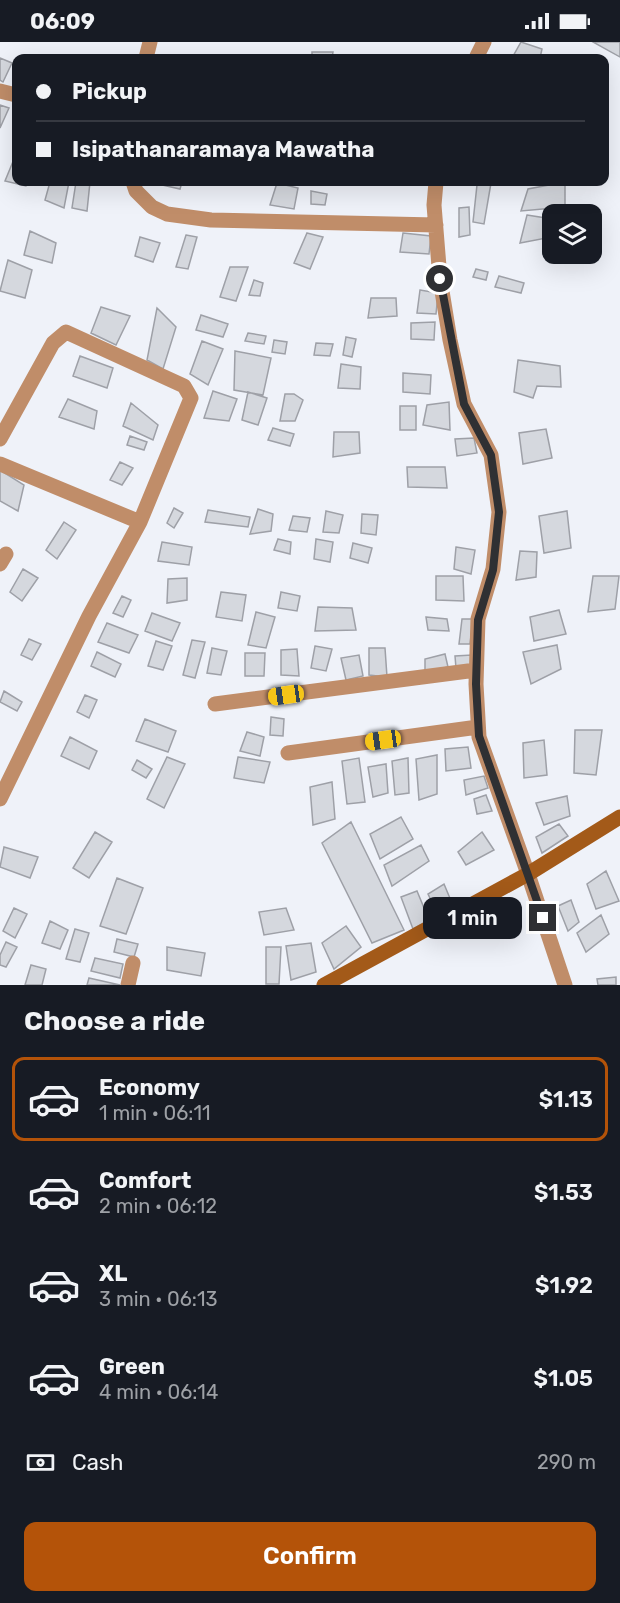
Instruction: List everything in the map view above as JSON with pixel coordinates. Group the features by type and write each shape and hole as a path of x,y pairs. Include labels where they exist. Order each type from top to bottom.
{"street":[{"path":"134,186 152,207 167,214 211,220 436,225"},
{"path":"436,186 440,279 464,404 491,455 499,512 493,570 478,620 476,670 479,736 565,985"},
{"path":"0,439 53,343 66,332 183,386 191,398 140,522 89,616 0,799"},
{"path":"0,464 140,522"},
{"path":"215,704 476,670"},
{"path":"288,753 478,728"},
{"path":"324,985 342,980 528,874 620,817"},
{"path":"128,985 133,963"}],"building":[{"path":"521,42 542,49 541,54 514,54"},
{"path":"593,42 620,42 620,57"},
{"path":"312,52 333,52 333,54 312,54"},
{"path":"0,58 12,63 3,82 0,80"},
{"path":"0,105 9,108 0,128"},
{"path":"12,164 12,183 5,181"},
{"path":"49,186 68,186 64,208 45,200"},
{"path":"75,186 90,186 87,211 72,208"},
{"path":"276,186 298,188 294,209 270,205"},
{"path":"477,186 490,186 484,224 473,222"},
{"path":"565,186 565,204 542,204 542,209 521,211 528,189"},
{"path":"311,191 327,194 325,205 311,204"},
{"path":"469,207 470,235 459,237 459,208"},
{"path":"527,215 542,217 542,239 520,243"},
{"path":"30,231 56,243 52,263 24,255"},
{"path":"307,233 323,237 310,269 294,263"},
{"path":"403,233 431,236 429,254 400,252"},
{"path":"186,235 197,237 188,269 176,267"},
{"path":"140,237 160,243 153,262 135,256"},
{"path":"8,260 32,270 25,298 0,291"},
{"path":"230,267 248,267 236,301 220,297"},
{"path":"476,269 488,272 486,280 473,277"},
{"path":"499,276 524,283 521,293 495,287"},
{"path":"254,280 263,283 260,296 249,295"},
{"path":"420,290 438,293 436,314 417,313"},
{"path":"371,298 396,298 397,316 368,318"},
{"path":"101,307 130,316 116,345 91,333"},
{"path":"157,308 176,327 163,369 147,360"},
{"path":"201,315 228,324 223,337 196,330"},
{"path":"435,322 434,340 411,339 411,323"},
{"path":"248,333 266,336 264,344 245,341"},
{"path":"346,337 356,339 352,357 343,355"},
{"path":"274,340 287,342 285,354 272,352"},
{"path":"202,341 223,349 208,385 190,374"},
{"path":"316,343 333,344 330,356 314,355"},
{"path":"235,351 271,358 263,395 234,390"},
{"path":"80,356 113,368 107,388 73,376"},
{"path":"518,360 560,366 561,387 537,386 533,398 514,392"},
{"path":"341,364 361,367 360,389 338,388"},
{"path":"403,373 431,375 430,394 403,392"},
{"path":"213,391 237,399 229,421 204,418"},
{"path":"248,392 267,398 258,425 242,420"},
{"path":"285,394 294,394 303,400 295,421 280,421"},
{"path":"68,399 97,411 94,429 59,417"},
{"path":"449,402 450,430 423,425 427,405"},
{"path":"131,403 158,425 153,440 123,426"},
{"path":"400,406 416,406 416,430 400,430"},
{"path":"273,428 294,434 290,446 268,440"},
{"path":"546,429 552,458 523,464 519,433"},
{"path":"334,432 359,432 360,453 333,457"},
{"path":"130,436 147,442 144,450 127,445"},
{"path":"474,438 477,453 457,456 455,439"},
{"path":"120,462 133,468 122,485 110,480"},
{"path":"407,467 445,467 447,488 408,487"},
{"path":"0,470 24,485 18,511 0,501"},
{"path":"174,508 183,513 174,528 167,523"},
{"path":"258,509 273,514 271,531 250,534"},
{"path":"208,510 250,517 248,527 205,522"},
{"path":"326,511 343,515 339,533 323,532"},
{"path":"567,511 571,548 544,553 539,516"},
{"path":"362,514 378,515 376,535 361,533"},
{"path":"293,516 310,518 307,532 289,530"},
{"path":"64,522 76,530 57,559 46,550"},
{"path":"278,539 291,542 290,554 274,550"},
{"path":"316,539 333,542 330,562 314,559"},
{"path":"162,542 192,547 189,565 158,561"},
{"path":"353,543 372,548 368,563 350,558"},
{"path":"456,547 475,550 471,574 454,569"},
{"path":"520,551 537,552 536,577 516,580"},
{"path":"23,569 38,578 22,601 10,592"},
{"path":"436,576 463,576 464,601 436,600"},
{"path":"593,576 619,576 615,609 588,612"},
{"path":"187,578 187,600 167,603 168,579"},
{"path":"221,592 246,595 242,621 216,617"},
{"path":"281,592 300,596 297,611 278,608"},
{"path":"122,596 131,600 123,617 113,613"},
{"path":"318,607 352,608 356,630 315,631"},
{"path":"559,610 566,634 534,641 530,617"},
{"path":"256,612 275,617 266,648 248,645"},
{"path":"152,613 180,623 172,641 145,631"},
{"path":"426,617 447,619 449,631 428,630"},
{"path":"462,619 473,619 470,644 459,644"},
{"path":"107,623 138,635 129,653 98,642"},
{"path":"29,639 41,644 32,660 21,655"},
{"path":"192,640 205,642 195,678 183,675"},
{"path":"156,641 172,646 163,670 148,666"},
{"path":"557,645 561,669 531,684 523,652"},
{"path":"315,646 332,649 326,671 311,668"},
{"path":"212,648 227,651 221,675 207,673"},
{"path":"369,648 385,648 387,677 369,675"},
{"path":"297,649 299,676 281,675 281,650"},
{"path":"97,652 121,664 115,677 91,666"},
{"path":"245,653 265,653 264,676 245,676"},
{"path":"445,654 448,667 425,672 425,659"},
{"path":"359,655 363,676 346,680 341,658"},
{"path":"472,655 473,665 456,668 455,656"},
{"path":"4,691 22,702 17,711 0,702"},
{"path":"85,695 97,700 89,718 77,712"},
{"path":"271,717 284,719 283,736 270,735"},
{"path":"145,719 176,731 168,752 136,741"},
{"path":"575,730 602,730 596,775 574,773"},
{"path":"247,732 264,737 260,756 240,751"},
{"path":"70,737 97,751 89,769 61,756"},
{"path":"544,740 547,775 524,778 523,743"},
{"path":"468,747 471,768 446,771 445,749"},
{"path":"437,755 437,794 419,800 416,759"},
{"path":"167,757 185,764 164,808 147,799"},
{"path":"238,757 270,762 264,783 234,778"},
{"path":"359,758 365,802 347,804 342,761"},
{"path":"408,758 409,793 395,795 392,761"},
{"path":"137,760 152,769 146,778 132,770"},
{"path":"386,764 388,793 373,797 368,767"},
{"path":"484,776 488,788 466,795 464,780"},
{"path":"332,782 335,819 313,825 310,787"},
{"path":"486,795 492,811 477,814 474,799"},
{"path":"567,796 570,816 544,825 536,803"},
{"path":"401,817 413,839 380,859 370,834"},
{"path":"351,822 404,930 372,943 322,843"},
{"path":"559,824 568,836 542,853 536,837"},
{"path":"95,832 112,842 89,878 73,868"},
{"path":"482,832 494,850 466,865 458,852"},
{"path":"421,845 429,861 392,886 384,865"},
{"path":"4,847 38,857 30,878 0,867"},
{"path":"606,871 619,901 596,909 587,884"},
{"path":"117,878 143,888 126,934 100,926"},
{"path":"444,884 454,908 439,917 428,894"},
{"path":"417,891 429,920 413,929 401,897"},
{"path":"571,900 579,922 568,931 558,906"},
{"path":"14,908 27,914 15,938 3,931"},
{"path":"286,908 294,930 264,935 259,912"},
{"path":"499,914 505,926 488,938 479,924"},
{"path":"601,915 609,934 586,952 577,933"},
{"path":"50,921 68,930 60,949 42,943"},
{"path":"346,926 361,947 334,969 322,943"},
{"path":"75,929 89,933 80,962 66,959"},
{"path":"117,939 138,944 134,957 114,952"},
{"path":"6,942 17,947 6,967 0,965 0,955"},
{"path":"311,943 316,972 291,980 286,946"},
{"path":"167,947 205,953 201,976 167,970"},
{"path":"266,947 281,947 279,984 266,984"},
{"path":"95,958 123,964 120,978 91,971"},
{"path":"31,965 46,969 42,985 25,985"},
{"path":"616,977 616,985 598,985 597,979"},
{"path":"89,978 120,985 87,985"}],"route":[{"path":"440,279 464,404 491,455 499,512 493,570 478,620 476,684 479,736 543,918"}]}
